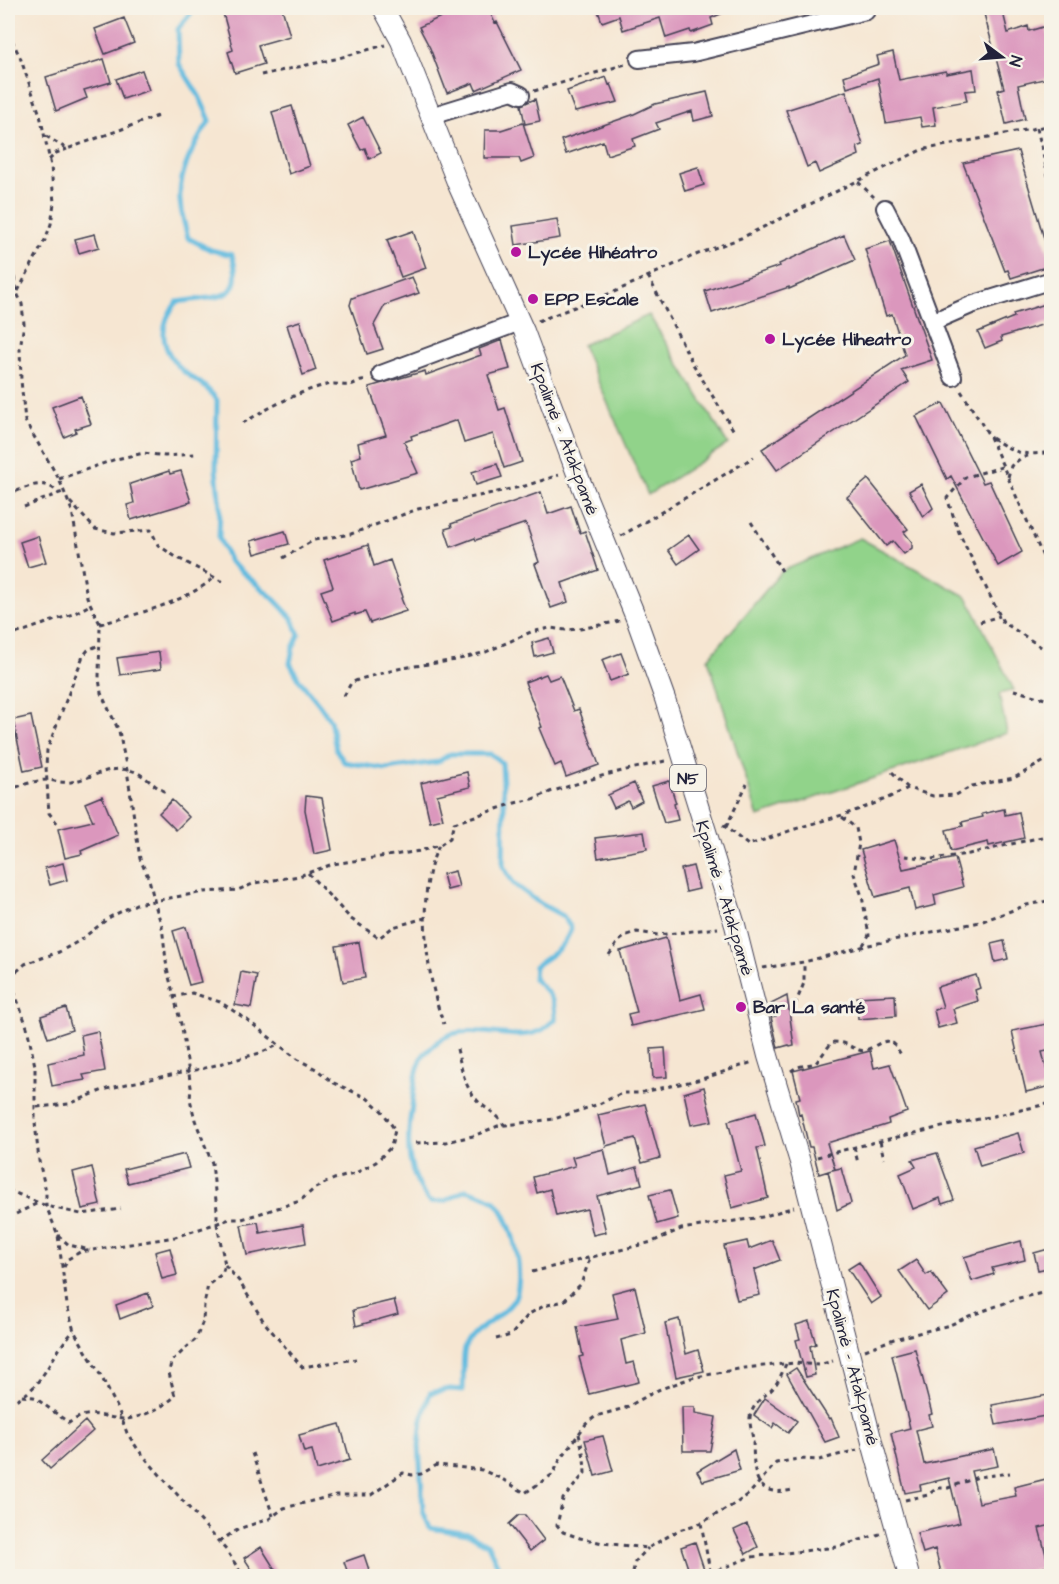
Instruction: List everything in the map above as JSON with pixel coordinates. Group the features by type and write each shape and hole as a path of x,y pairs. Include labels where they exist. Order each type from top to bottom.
{"main road":[{"name":"Kpalimé - Atakpamé","path":"383,8 401,41 459,186 522,326 576,471 636,618 664,699 735,925 768,1056 800,1162 909,1576"}],"street":[{"path":"639,59 693,53 866,11"},
{"path":"431,116 512,91 521,94"},
{"path":"885,208 900,239 953,376"},
{"path":"932,322 971,305 1052,280"},
{"path":"381,374 522,326"}],"path":[{"path":"8,32 20,57 40,115 50,160 54,203 51,224 45,240 17,293 8,303"},
{"path":"261,75 325,62 401,41"},
{"path":"521,94 639,59"},
{"path":"50,160 56,153 158,116"},
{"path":"522,326 741,238 921,150 1052,125"},
{"path":"1037,128 1052,193"},
{"path":"45,135 67,149"},
{"path":"858,182 885,208"},
{"path":"8,260 22,304 24,324 20,348 21,380 26,421 65,491 72,511 90,605 100,624 101,693 119,731 128,770 140,859 149,879 162,926 167,969 182,1028 191,1087 190,1100 195,1120 212,1162 217,1224 225,1265 222,1274 208,1285 203,1321 196,1339 171,1362 169,1373 175,1396 169,1402 136,1418 122,1419 97,1413 79,1416 69,1423 34,1397 21,1396"},
{"path":"648,276 693,364 734,431"},
{"path":"243,423 311,390 334,384 350,385 358,380 368,381 381,374"},
{"path":"953,376 990,437 1052,577"},
{"path":"990,437 1015,453 1052,452"},
{"path":"59,479 116,459 144,453 165,456 195,454"},
{"path":"1007,479 1011,466 1022,458 1035,454"},
{"path":"606,544 753,457"},
{"path":"1002,467 966,477 947,498 960,535 1003,622 1052,654"},
{"path":"283,558 314,540 351,534 418,509 527,485 576,471"},
{"path":"8,495 37,484 47,484 59,494"},
{"path":"24,507 65,491"},
{"path":"68,500 95,529 114,533 151,530 158,545 224,582"},
{"path":"751,522 782,571"},
{"path":"100,624 156,608 203,587 214,578"},
{"path":"8,649 15,634 72,614 90,605"},
{"path":"980,622 1000,616"},
{"path":"344,696 351,683 360,679 402,668 456,660 486,652 531,632 550,628 580,629 636,618"},
{"path":"57,824 49,813 47,750 83,656 88,650 99,645"},
{"path":"1014,690 1052,701"},
{"path":"243,1576 238,1565 219,1541 139,1451 127,1433 101,1376 74,1331 67,1305 58,1235 46,1206 46,1191 39,1161 35,1122 37,1092 35,1066 27,1027 8,972 16,972 25,964 59,952 79,941 110,917 136,904 224,889 238,890 255,883 308,873 333,864 396,856 440,845 450,838 454,823 605,774 682,757"},
{"path":"892,772 908,788 933,796 956,795 972,786 1014,778 1052,758"},
{"path":"8,790 47,780 62,783 103,770 128,770 139,773 169,793"},
{"path":"726,827 747,784"},
{"path":"701,818 713,820 726,827 748,845 879,804 908,788"},
{"path":"842,817 856,828 859,843 854,874 862,896 869,935 862,946"},
{"path":"905,856 931,859 969,854 1050,835 1046,818 1052,817"},
{"path":"440,845 431,860 425,918 434,992 444,1024"},
{"path":"308,873 351,919 379,938 393,927 425,918"},
{"path":"747,971 804,962 862,946 980,921 1027,905 1052,900"},
{"path":"609,955 618,942 627,935 637,932 658,935 735,925"},
{"path":"795,1005 804,983 804,962"},
{"path":"63,1269 68,1259 80,1252 175,1237 300,1201 315,1188 334,1179 354,1174 376,1162 391,1147 395,1130 382,1111 368,1098 334,1083 220,1002 192,993 173,997"},
{"path":"775,1077 797,1067 816,1063 832,1042 845,1042 860,1050 882,1042 889,1042 895,1045 903,1056"},
{"path":"36,1107 69,1104 103,1090 188,1073 260,1053 279,1045"},
{"path":"457,1049 468,1088 477,1101 498,1114 504,1125"},
{"path":"416,1143 446,1142 473,1136 504,1125 554,1119 622,1094 639,1093 702,1079 768,1056"},
{"path":"800,1162 854,1147 1052,1103"},
{"path":"880,1141 884,1160"},
{"path":"854,1147 858,1163"},
{"path":"8,1190 46,1206 81,1214 121,1209"},
{"path":"532,1272 652,1242 681,1229 762,1216 810,1202"},
{"path":"8,1218 38,1203"},
{"path":"58,1235 69,1245 93,1250"},
{"path":"495,1339 511,1335 529,1314 544,1306 564,1301 581,1284 590,1258"},
{"path":"225,1265 239,1281 264,1323 302,1367 356,1359"},
{"path":"219,1541 241,1528 273,1516 284,1508 336,1495 371,1495 403,1473 421,1474 437,1465 482,1470 525,1493 553,1474 560,1460 586,1424 596,1416 625,1408 658,1390 691,1378 744,1368 786,1364 819,1365 894,1339 950,1325 1019,1298 1052,1291"},
{"path":"8,1402 32,1389 55,1353 74,1331"},
{"path":"786,1364 779,1379 769,1392 762,1395 750,1417 754,1466 759,1484 768,1491 792,1490"},
{"path":"579,1434 585,1473 563,1499 557,1525 563,1532 580,1538 648,1548"},
{"path":"633,1572 635,1562 648,1548 679,1530 701,1523 735,1504 759,1484 776,1463 819,1460 873,1446"},
{"path":"252,1454 273,1516"},
{"path":"888,1503 928,1495 937,1488 948,1488 978,1477 1010,1473"},
{"path":"701,1523 711,1575 751,1557 837,1547 897,1529"}],"green space":[{"path":"649,315 728,444 648,495 582,345"},
{"path":"860,538 967,597 1014,690 999,694 1007,733 758,817 708,659 782,571"}],"building":[{"path":"244,8 282,8 290,36 258,45 264,64 235,73 228,52 233,50 223,13"},
{"path":"460,8 488,8 521,70 476,90 473,83 447,93 430,48 419,27"},
{"path":"597,8 735,8 711,18 713,25 691,33 690,30 666,38 660,18 623,30 619,16 602,22"},
{"path":"1002,8 1008,33 1028,26 1029,31 1046,26 1052,47 1052,77 1018,85 1025,119 1006,124 998,90 1004,88 983,10"},
{"path":"124,18 134,43 105,54 95,29"},
{"path":"893,52 899,80 946,71 946,74 973,69 976,90 965,91 967,101 933,107 936,125 922,127 920,117 886,123 878,78 847,88 844,76 879,64 877,56"},
{"path":"104,59 111,82 84,90 87,98 56,111 46,77"},
{"path":"142,70 149,90 123,99 116,79"},
{"path":"606,77 618,102 575,112 567,91"},
{"path":"846,91 863,145 857,147 859,155 819,173 815,163 807,167 786,110"},
{"path":"707,92 713,116 694,121 692,111 656,123 659,129 633,139 635,146 607,155 603,141 566,154 561,140 632,115 655,104"},
{"path":"535,99 540,121 525,124 521,105"},
{"path":"292,106 310,166 289,174 272,112"},
{"path":"363,117 381,153 369,159 365,148 361,150 348,125"},
{"path":"523,123 534,158 521,163 519,158 484,158 485,130 501,130"},
{"path":"1018,151 1052,265 1011,278 1008,270 1005,271 963,163"},
{"path":"698,167 704,185 685,191 679,173"},
{"path":"557,219 560,238 516,245 513,226"},
{"path":"413,231 426,268 401,277 387,240"},
{"path":"95,234 99,247 79,253 75,239"},
{"path":"844,235 855,260 789,289 789,287 712,313 705,291 780,266 779,264"},
{"path":"890,241 932,360 901,370 909,382 777,470 762,449 905,355 892,314 886,316 865,249"},
{"path":"412,277 419,293 385,305 374,325 383,349 367,354 350,305 352,298"},
{"path":"1052,302 1052,322 1001,337 1002,341 985,348 978,332 1014,317 1013,314"},
{"path":"300,321 316,370 303,375 287,325"},
{"path":"502,340 510,369 488,375 499,410 505,408 522,462 504,468 493,434 464,443 457,420 411,436 412,439 404,442 418,473 359,490 351,459 361,456 358,443 386,435 369,387 425,371 426,375 481,355 479,349"},
{"path":"81,396 91,424 75,429 76,432 64,437 52,407"},
{"path":"943,403 983,483 989,481 1022,552 998,566 951,476 947,479 916,416"},
{"path":"497,464 502,477 476,485 472,472"},
{"path":"169,471 170,474 181,471 191,502 131,520 127,505 134,503 130,484"},
{"path":"868,479 908,529 904,532 912,542 912,548 904,554 893,541 886,546 847,497"},
{"path":"921,484 933,508 923,517 909,491"},
{"path":"541,492 548,514 571,506 580,533 585,531 598,570 562,583 568,602 551,608 535,564 539,562 526,523 451,547 445,529 452,527 451,524"},
{"path":"285,531 289,544 255,554 251,541"},
{"path":"689,535 699,549 678,564 668,550"},
{"path":"38,536 46,562 28,567 20,542"},
{"path":"368,545 374,566 390,560 406,611 370,623 365,612 333,621 321,591 333,587 324,560"},
{"path":"549,638 553,652 535,657 532,643"},
{"path":"159,652 161,669 120,675 117,658"},
{"path":"621,653 629,674 610,681 602,660"},
{"path":"546,674 549,680 560,676 574,711 579,709 599,765 566,777 561,763 555,766 539,728 542,727 525,682"},
{"path":"31,716 42,767 24,771 13,720"},
{"path":"467,772 470,787 437,795 443,819 430,822 421,783"},
{"path":"669,781 676,803 674,804 678,820 664,823 652,786"},
{"path":"634,783 642,801 631,807 628,801 614,808 608,795"},
{"path":"102,796 118,835 81,851 82,854 65,858 58,829 93,821 85,803"},
{"path":"306,796 322,798 332,850 314,854 305,810"},
{"path":"172,800 189,817 176,830 159,813"},
{"path":"1004,809 1005,815 1019,812 1024,838 989,846 988,842 951,851 946,830 963,826 962,822 983,817 982,814"},
{"path":"644,832 647,849 598,858 595,838"},
{"path":"894,840 903,869 955,858 963,887 934,895 936,905 915,910 910,888 875,897 861,850"},
{"path":"63,863 67,880 50,885 45,868"},
{"path":"693,866 699,889 686,892 681,869"},
{"path":"455,871 459,887 447,890 443,874"},
{"path":"186,927 201,982 189,985 173,931"},
{"path":"666,938 680,1000 701,994 705,1009 631,1026 628,1014 637,1012 620,951"},
{"path":"1004,941 1008,959 995,962 991,944"},
{"path":"359,942 365,978 343,982 336,946"},
{"path":"241,972 257,975 251,1008 235,1005"},
{"path":"976,975 980,988 975,990 978,1001 953,1009 957,1023 938,1028 934,1010 943,1007 937,987"},
{"path":"895,995 896,1016 858,1019 857,997"},
{"path":"787,996 794,1046 778,1048 771,1017 776,1016 771,1004"},
{"path":"66,1008 72,1030 48,1038 41,1016"},
{"path":"1052,1023 1052,1050 1042,1052 1051,1086 1026,1092 1012,1031"},
{"path":"98,1031 105,1071 83,1075 85,1080 52,1086 48,1063 84,1055 81,1035"},
{"path":"665,1048 667,1077 653,1078 651,1049"},
{"path":"870,1051 874,1068 890,1064 907,1112 888,1119 889,1124 827,1143 835,1169 819,1174 812,1147 809,1147 801,1114 799,1115 796,1099 800,1098 793,1071"},
{"path":"704,1087 712,1121 691,1125 684,1093"},
{"path":"645,1104 660,1158 642,1163 635,1138 606,1146 598,1115"},
{"path":"756,1113 765,1146 757,1148 768,1198 732,1208 724,1175 741,1171 728,1121"},
{"path":"1018,1133 1024,1153 980,1166 974,1146"},
{"path":"604,1149 610,1175 637,1167 642,1184 597,1196 606,1232 593,1235 587,1209 556,1216 550,1189 537,1193 533,1177 575,1166 572,1157"},
{"path":"937,1153 954,1200 942,1204 940,1198 913,1209 900,1174 916,1167 912,1160"},
{"path":"185,1154 189,1168 128,1183 124,1169"},
{"path":"92,1167 100,1205 82,1209 73,1172"},
{"path":"841,1168 851,1203 837,1210 828,1171"},
{"path":"670,1190 678,1218 657,1224 649,1195"},
{"path":"258,1222 260,1233 303,1225 306,1243 247,1255 241,1225"},
{"path":"772,1240 780,1260 754,1270 760,1295 737,1300 724,1246 747,1241 749,1249"},
{"path":"1021,1241 1025,1260 992,1268 994,1274 972,1281 964,1257"},
{"path":"170,1248 177,1275 162,1279 155,1252"},
{"path":"1052,1248 1052,1267 1038,1270 1034,1253"},
{"path":"916,1260 926,1275 931,1272 948,1295 927,1310 899,1271"},
{"path":"859,1262 881,1297 871,1304 848,1269"},
{"path":"635,1287 646,1333 621,1340 626,1364 634,1362 639,1382 589,1394 579,1357 583,1356 577,1327 618,1319 612,1293"},
{"path":"148,1293 153,1306 120,1319 116,1305"},
{"path":"394,1300 398,1314 356,1326 353,1310"},
{"path":"679,1319 686,1354 698,1350 704,1371 676,1377 665,1323"},
{"path":"809,1321 816,1344 810,1346 815,1375 806,1377 796,1340 800,1339 796,1325"},
{"path":"915,1349 932,1414 929,1415 932,1426 916,1430 924,1464 994,1449 998,1466 971,1471 979,1503 1016,1496 1014,1487 1046,1479 1052,1501 1052,1525 1039,1528 1049,1566 1018,1576 1003,1576 1002,1573 989,1576 942,1576 935,1549 923,1553 917,1533 960,1523 949,1478 920,1485 921,1490 905,1493 891,1433 910,1428 892,1355"},
{"path":"796,1368 829,1419 831,1418 839,1437 825,1442 787,1374"},
{"path":"1048,1395 1051,1415 996,1425 992,1405"},
{"path":"765,1398 797,1421 788,1433 775,1423 772,1428 754,1415"},
{"path":"682,1407 695,1407 695,1413 716,1417 710,1451 683,1451"},
{"path":"85,1421 93,1431 50,1469 42,1460"},
{"path":"340,1424 350,1460 317,1470 312,1450 304,1452 299,1435"},
{"path":"603,1436 613,1471 595,1476 585,1440"},
{"path":"734,1449 740,1470 703,1481 697,1471"},
{"path":"519,1515 525,1515 544,1540 530,1551 509,1524"},
{"path":"747,1524 758,1547 746,1554 734,1530"},
{"path":"695,1542 704,1569 690,1574 681,1547"},
{"path":"261,1547 279,1576 256,1576 244,1558"},
{"path":"364,1555 370,1573 349,1576 344,1562"}],"waterway":[{"path":"190,8 191,13 178,29 179,64 199,96 210,120 193,148 185,169 180,190 181,210 188,238 211,250 232,255 235,282 231,290 224,295 177,302 167,319 164,336 165,345 174,361 217,400 216,469 220,507 219,538 230,562 272,597 292,618 299,635 290,663 300,681 330,720 336,749 344,762 386,769 438,762 450,754 491,754 502,763 503,866 514,884 541,904 563,916 571,928 561,946 535,966 534,979 550,996 555,1020 542,1030 527,1034 470,1031 443,1038 424,1054 419,1064 409,1125 410,1160 417,1181 430,1202 445,1201 466,1190 481,1194 495,1202 502,1210 516,1250 519,1280 513,1301 480,1329 465,1349 463,1390 450,1389 430,1393 422,1419 419,1445 423,1511 430,1528 469,1534 488,1545 503,1576"}],"place":[{"name":"Lycée Hihéatro","path":"516,252"},
{"name":"EPP Escale","path":"533,299"},
{"name":"Lycée Hiheatro","path":"770,339"},
{"name":"Bar La santé","path":"741,1007"}]}
